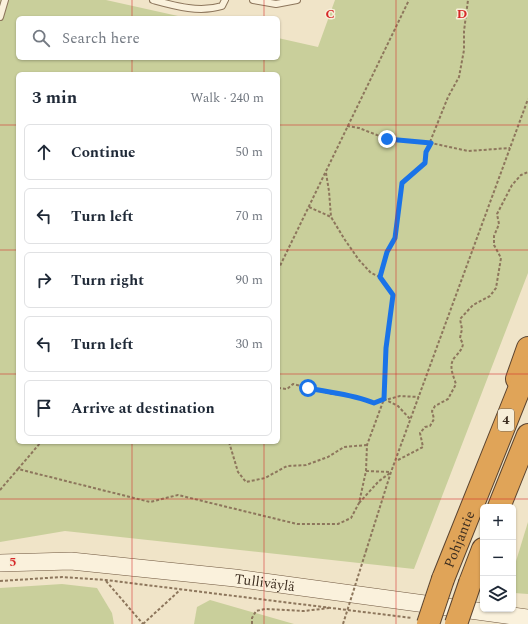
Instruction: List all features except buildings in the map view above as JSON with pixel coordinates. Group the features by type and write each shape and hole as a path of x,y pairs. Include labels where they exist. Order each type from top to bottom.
{"highway":[{"path":"484,473 528,348"},
{"name":"Pohjantie","path":"428,624 443,579 484,473 528,367"},
{"name":"4","path":"500,504 528,435"},
{"path":"509,481 528,447"},
{"name":"Pohjantie","path":"456,624 480,557"}],"main road":[{"name":"Tulliväylä","path":"0,563 71,561 235,578 528,618"}],"lane":[{"path":"0,17 5,0"},
{"path":"153,0 189,8 211,9 222,6 225,0"},
{"path":"253,0 276,4 297,0"}],"path":[{"path":"280,266 409,0"},
{"path":"380,277 387,252 395,238 402,183 425,163 426,152 431,143 448,97 459,77 464,50 464,31 468,0"},
{"path":"343,624 391,472 528,99"},
{"path":"347,126 359,128 387,139 431,143 468,151 510,148"},
{"path":"325,172 330,191 331,217 359,260 370,273 380,277 393,295 386,348 384,399 367,445 366,471 359,503"},
{"path":"396,460 423,447 420,433 425,427 430,426 434,419 432,411 434,406 448,399 456,384 450,368 453,358 462,350 463,344 460,338 462,329 460,319 472,305 490,296 496,288 501,258 494,245 494,236 499,224 497,214 512,185 521,175 528,172"},
{"path":"308,207 331,217"},
{"path":"280,388 287,389 293,384 332,394 356,396 374,403 384,399 400,396 419,397"},
{"path":"384,399 398,406 411,420"},
{"path":"0,490 39,444"},
{"path":"229,444 238,472 246,482 265,478 287,466 306,465 328,457 344,447 367,445"},
{"path":"18,469 150,502 178,495 297,524 338,524 351,518 359,503 379,481 391,472"},
{"path":"366,471 391,472"},
{"path":"0,581 62,577 106,580 399,616"},
{"path":"106,580 143,624 180,590"},
{"path":"252,624 253,614 256,611 265,609 304,611 332,607"}],"green space":[{"path":"0,0 106,0 178,16 16,16 16,60 280,60 280,38 318,47 335,0 528,0 528,273 414,569 65,531 0,542"},
{"path":"528,522 528,594 516,593 516,561"},
{"path":"62,584 97,588 112,613 114,624 0,624 0,588"},
{"path":"210,600 294,624 194,624 197,607"}],"route":[{"path":"308,388 332,394 356,396 374,403 384,399 386,348 393,295 380,277 387,252 395,238 402,183 425,163 426,152 431,143 387,139"}]}
